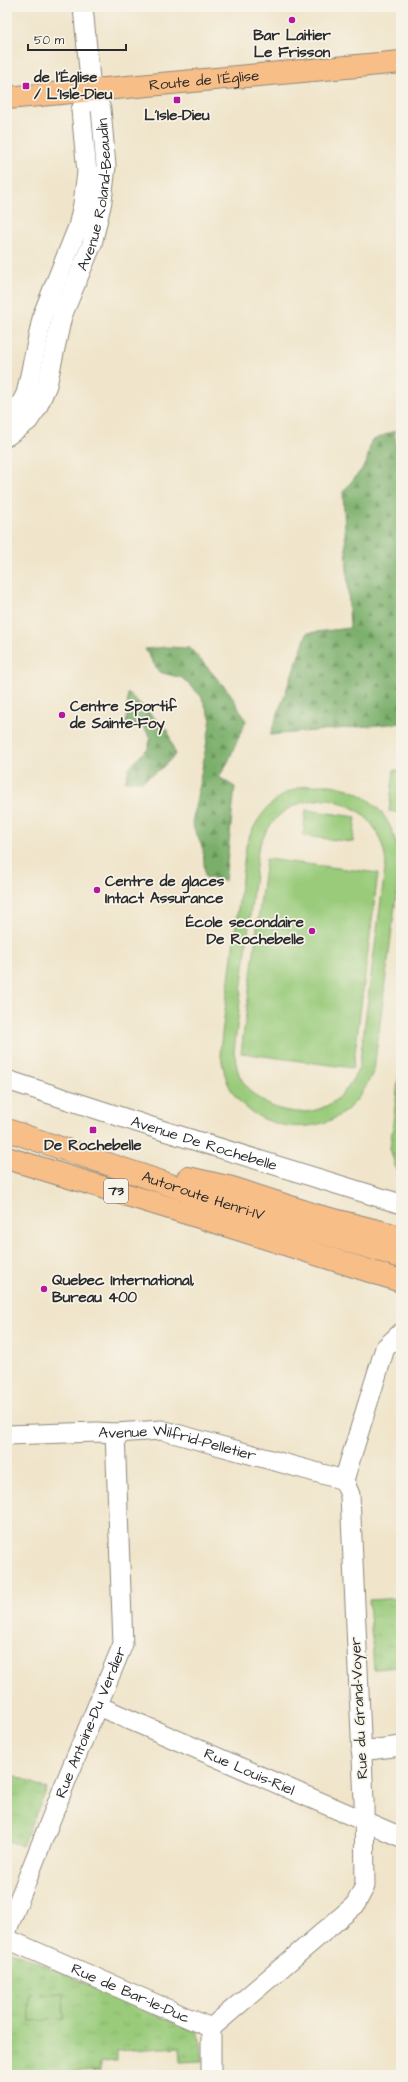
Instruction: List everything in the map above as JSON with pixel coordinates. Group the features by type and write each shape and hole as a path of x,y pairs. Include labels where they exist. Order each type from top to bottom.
{"main road":[{"name":"Route de l'Église","path":"7,98 401,62"},
{"name":"Autoroute Henri-IV","path":"7,1130 227,1204 401,1257"},
{"path":"82,1154 232,1188 318,1216 401,1237"},
{"name":"Autoroute Henri-IV","path":"7,1158 401,1281"}],"street":[{"path":"83,7 91,90"},
{"name":"Avenue Roland-Beaudin","path":"7,421 18,409 26,394 43,314 78,227 83,204 86,172 82,110 91,90"},
{"name":"Avenue Roland-Beaudin","path":"7,436 28,421 37,408 48,386 62,316 92,244 102,201 106,166 101,109 91,90"},
{"name":"Avenue De Rochebelle","path":"7,1080 161,1130 401,1204"},
{"path":"344,1480 385,1348 401,1333"},
{"name":"Avenue Wilfrid-Pelletier","path":"7,1435 97,1432 115,1433 162,1430 344,1480"},
{"name":"Rue Antoine-Du Verdier","path":"7,1930 66,1781 123,1644 115,1433"},
{"name":"Rue du Grand-Voyer","path":"211,2028 354,1905 365,1886 364,1801 350,1495 344,1480"},
{"name":"Rue Louis-Riel","path":"98,1706 401,1837"},
{"path":"361,1751 401,1746"},
{"name":"Rue de Bar-le-Duc","path":"7,1940 42,1953 211,2028"},
{"path":"211,2028 211,2075"}],"green space":[{"path":"394,431 401,473 401,723 270,735 307,633 350,628 343,492 366,464 371,441"},
{"path":"166,647 190,648 230,693 246,721 228,762 219,777 235,787 225,881 205,877 203,849 192,824 211,719 201,696 182,678 159,672 145,649"},
{"path":"128,692 168,731 175,755 162,768 142,781 125,781 129,768 148,748 151,737 141,725 126,726"},
{"path":"394,770 401,771 401,813 389,811"},
{"path":"331,785 355,792 366,798 384,815 394,837 399,862 399,874 374,1070 356,1101 347,1110 334,1119 320,1124 288,1126 259,1116 246,1107 235,1096 223,1068 220,1050 246,846 250,836 261,816 276,800 285,794 306,786","holes":["329,799 352,807 361,813 375,828 386,862 359,1068 345,1091 333,1102 321,1109 307,1112 293,1112 267,1104 255,1096 246,1086 239,1074 234,1052 258,849 270,827 284,811 304,802 316,800"]},
{"path":"306,810 356,817 353,842 303,836"},
{"path":"266,859 378,873 353,1068 241,1053"},
{"path":"401,1058 401,1186 390,1148"},
{"path":"401,1598 401,1667 374,1669 369,1600"},
{"path":"7,1772 47,1789 22,1846 7,1840"},
{"path":"7,1949 198,2033 201,2040 202,2061 181,2062 180,2047 117,2051 117,2061 100,2062 100,2071 56,2073 56,2075 7,2075"},
{"path":"63,1993 64,2019 30,2021 29,1995"}],"place":[{"name":"Bar Laitier Le Frisson","path":"292,20"},
{"name":"de l'Église / L'Isle-Dieu","path":"26,86"},
{"name":"L'Isle-Dieu","path":"177,100"},
{"name":"Centre Sportif de Sainte-Foy","path":"62,715"},
{"name":"Centre de glaces Intact Assurance","path":"97,890"},
{"name":"École secondaire De Rochebelle","path":"312,931"},
{"name":"De Rochebelle","path":"93,1130"},
{"name":"Quebec International, Bureau 400","path":"44,1289"}]}
